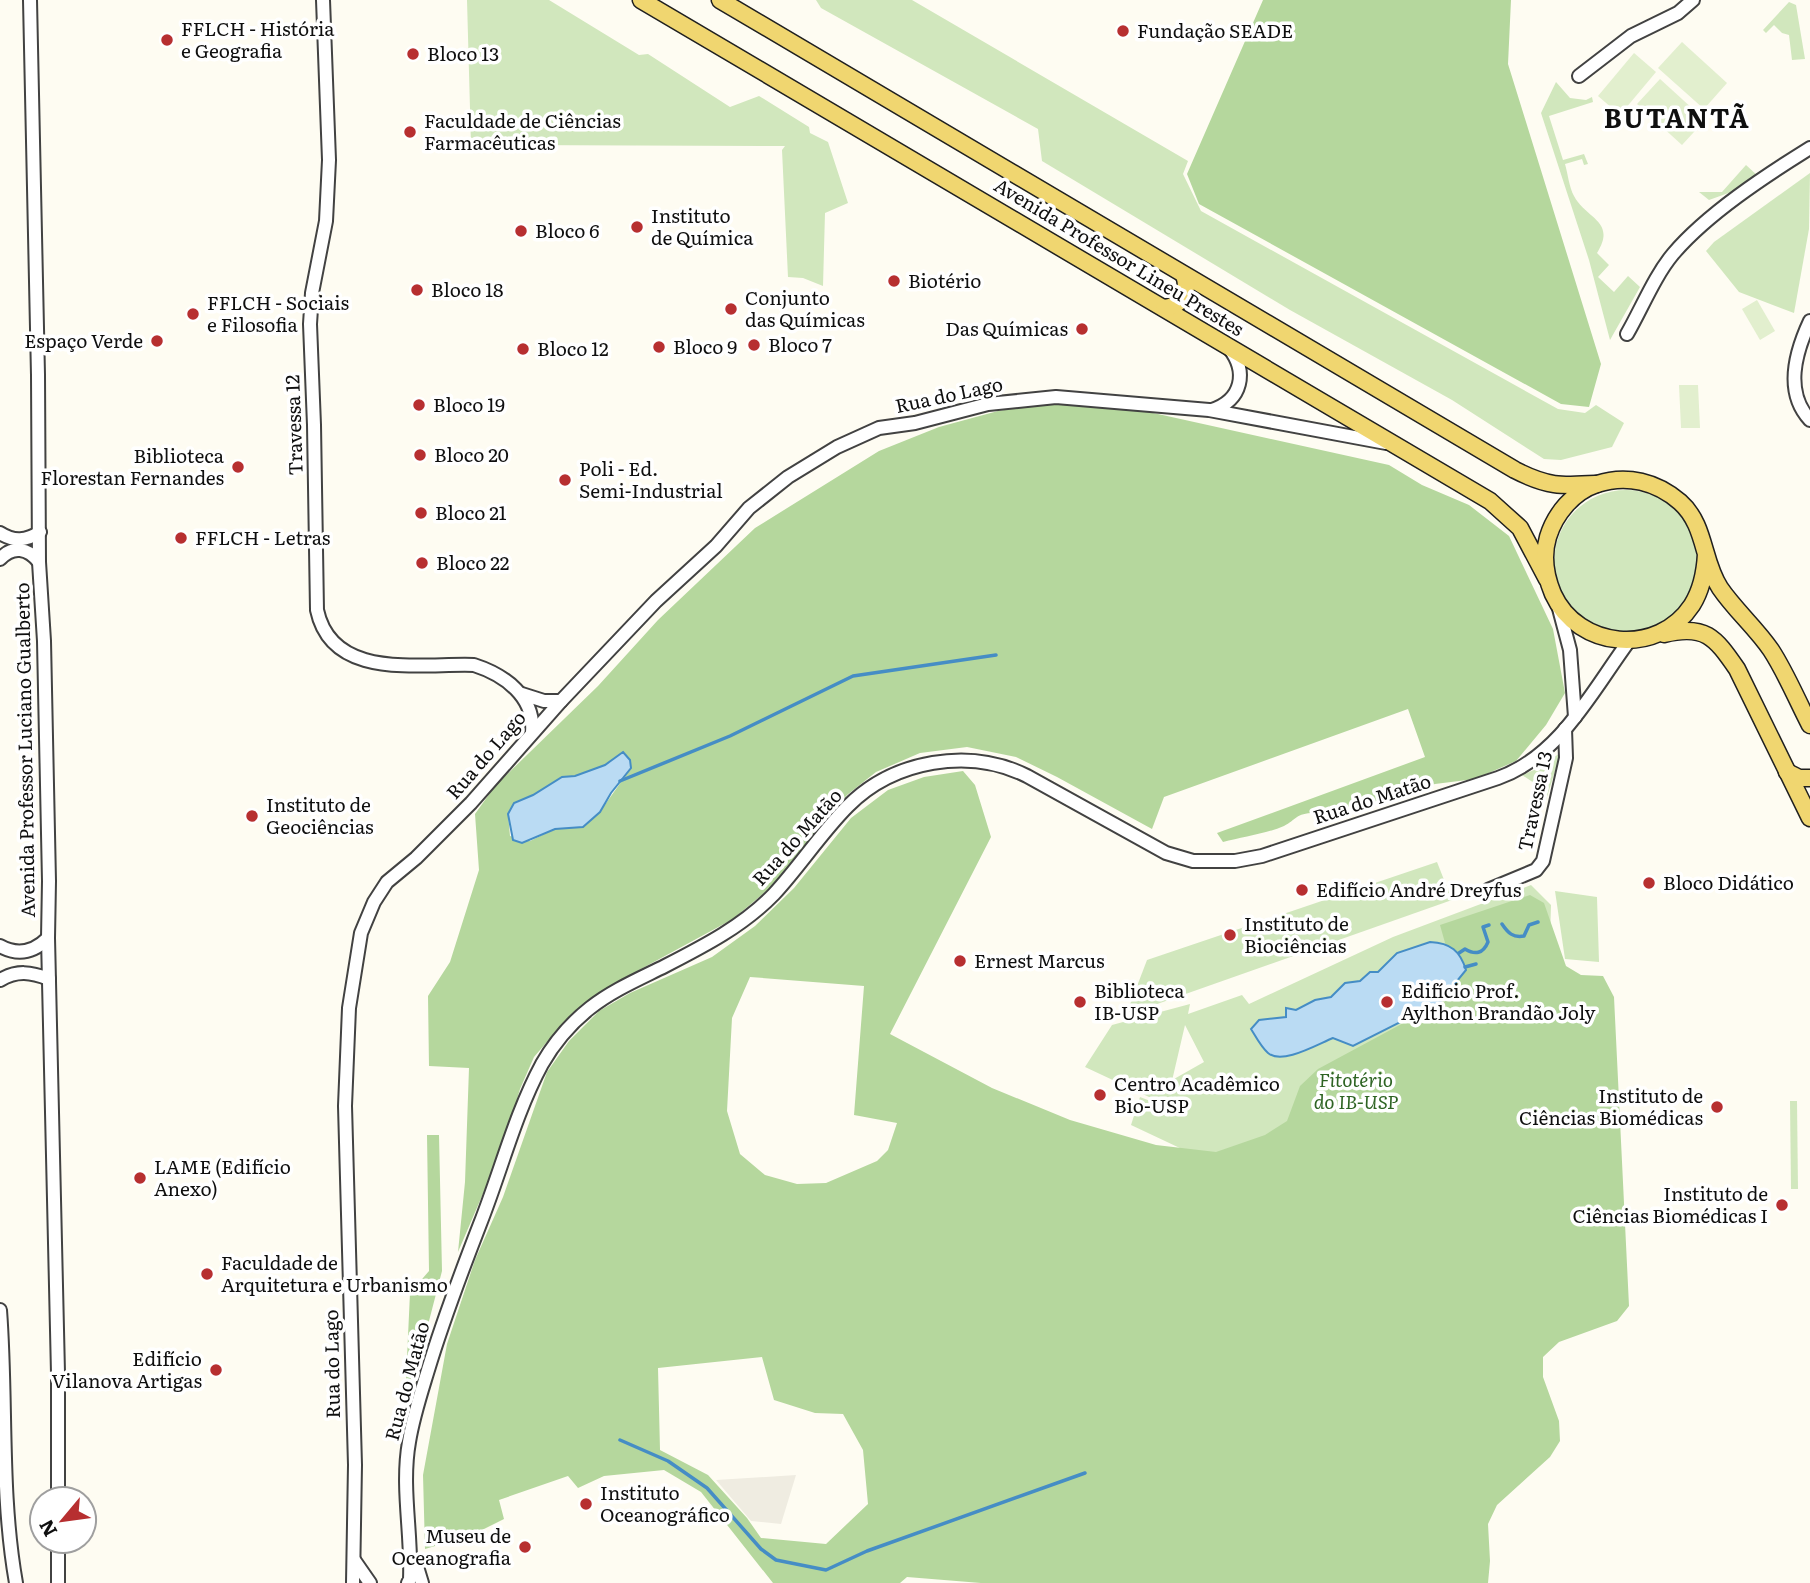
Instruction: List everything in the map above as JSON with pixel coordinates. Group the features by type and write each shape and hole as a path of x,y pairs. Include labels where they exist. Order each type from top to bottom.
{"main road":[{"name":"Avenida Professor Lineu Prestes","path":"640,0 1463,484 1508,516 1530,544 1547,579"},
{"name":"Avenida Professor Lineu Prestes","path":"720,0 1525,476 1557,486 1597,484"},
{"path":"1164,309 1177,304 1185,294 1184,275"},
{"path":"1810,725 1771,650 1719,587 1700,530 1687,509 1669,492 1646,482 1621,479 1597,484 1582,491 1569,502 1550,530 1545,554 1547,579 1558,605 1575,623 1597,636 1629,641 1685,629 1714,639 1737,669 1810,818"},
{"path":"1648,638 1680,620 1692,606 1705,573 1706,554"},
{"path":"1787,772 1798,778 1810,778"}],"street":[{"name":"Avenida Professor Luciano Gualberto","path":"30,0 39,562 44,654 58,1373 58,1485"},
{"name":"Travessa 12","path":"323,0 328,190 326,221 312,293 310,324 317,610 320,622 332,643 364,661 474,665 509,683 522,694 544,701 561,701"},
{"path":"1579,76 1632,36 1678,13 1693,0"},
{"path":"1628,334 1671,257 1693,232 1782,165 1810,148"},
{"path":"1810,321 1803,336 1793,380 1800,407 1810,420"},
{"path":"1209,410 1230,401 1241,381 1241,369 1226,345"},
{"name":"Rua do Lago","path":"354,1583 345,1106 349,1008 361,933 374,902 387,882 416,858 471,803 561,701 656,601 716,546 749,508 788,477 837,447 879,428 915,423 988,404 1056,397 1209,410 1395,444"},
{"path":"0,533 22,540 40,533"},
{"path":"0,559 12,550 19,550 33,554 39,562"},
{"path":"1558,605 1570,650 1575,717"},
{"name":"Rua do Matão","path":"408,1583 411,1579 412,1546 408,1443 460,1273 529,1090 544,1061 563,1034 591,1008 620,988 730,931 755,912 775,893 848,806 870,787 897,773 948,759 983,760 1008,766 1166,853 1193,861 1235,861 1274,852 1511,773 1536,758 1565,729 1629,641"},
{"path":"522,694 532,713 532,732"},
{"name":"Travessa 13","path":"1488,890 1536,870 1543,861 1566,758 1565,729"},
{"path":"0,946 18,952 30,951 48,938"},
{"path":"0,980 15,973 27,972 49,979"},
{"path":"0,1310 5,1375 3,1437 17,1583"},
{"name":"Rua do Matão","path":"412,1546 422,1583"},
{"path":"49,1583 58,1577 58,1555"},
{"path":"354,1560 370,1583"}],"green space":[{"path":"467,0 549,0 639,55 648,54 730,107 759,96 809,127 810,133 828,142 848,203 825,213 823,286 803,278 788,277 782,150 785,146 471,145"},
{"path":"816,0 912,0 1188,161 1183,174 1201,211 1558,409 1585,413 1596,405 1624,423 1612,447 1561,460 1544,459 1452,400 1290,310 1042,161 1038,129 821,8"},
{"path":"1263,0 1511,0 1508,64 1601,364 1589,407 1561,404 1199,204 1187,174"},
{"path":"1789,2 1796,5 1805,59 1792,60 1789,35 1782,33 1774,25 1766,33 1763,30"},
{"path":"1682,42 1727,83 1704,109 1658,68"},
{"path":"1634,53 1656,72 1620,115 1598,96"},
{"path":"1660,79 1705,120 1682,145 1637,104"},
{"path":"1556,82 1570,98 1586,100 1592,97 1593,102 1549,116 1563,160 1584,154 1588,164 1584,165 1582,159 1565,164 1574,196 1602,227 1604,234 1597,253 1609,265 1598,277 1614,292 1628,276 1640,287 1610,340 1589,260 1541,113"},
{"path":"1746,165 1759,177 1748,186 1709,200 1699,192 1722,192"},
{"path":"1810,173 1809,229 1794,313 1739,292 1706,251 1714,242"},
{"path":"1757,300 1775,331 1760,340 1742,309"},
{"path":"1679,385 1698,385 1700,428 1681,428"},
{"path":"1055,402 1111,405 1389,465 1422,485 1469,505 1509,536 1553,629 1565,693 1546,725 1516,761 1475,779 1435,784 1317,819 1314,813 1303,814 1277,829 1223,842 1217,833 1425,757 1408,709 1164,797 1152,829 1016,757 967,747 920,753 876,772 847,795 771,887 733,919 617,982 588,1002 558,1029 534,1057 520,1089 503,1147 458,1252 465,1182 469,1068 429,1066 428,996 450,962 479,870 475,814 495,786 598,686 658,620 755,528 879,451 939,427 998,411","holes":["625,753 631,768 599,813 583,827 555,829 530,841 510,836 508,814 514,803 562,777 575,776 605,765"]},
{"path":"1626,490 1654,495 1677,511 1693,534 1698,562 1693,590 1677,613 1654,629 1626,634 1598,629 1575,613 1559,590 1554,562 1559,534 1575,511 1598,495"},
{"path":"1561,752 1546,800 1537,785 1522,775 1543,766"},
{"path":"963,771 975,785 991,837 890,1034 992,1088 1070,1120 1156,1145 1216,1152 1265,1135 1287,1121 1300,1086 1318,1069 1435,1006 1452,981 1440,925 1530,895 1544,903 1566,966 1581,975 1603,976 1614,997 1629,1306 1617,1321 1559,1342 1543,1357 1543,1377 1559,1421 1560,1441 1550,1457 1497,1505 1488,1524 1488,1583 981,1583 907,1577 900,1583 773,1583 701,1492 664,1470 604,1476 578,1488 568,1476 499,1500 504,1519 472,1535 425,1549 423,1475 447,1344 475,1260 503,1197 547,1072 569,1041 599,1011 630,993 712,957 755,926 794,888 851,818 888,790 924,777","holes":["750,977 864,986 854,1115 897,1123 888,1150 877,1161 826,1183 797,1184 765,1175 740,1154 727,1111 732,1018","762,1357 774,1400 815,1413 843,1414 863,1450 868,1504 826,1544 761,1538 747,1518 708,1475 660,1450 658,1368"]},
{"path":"1437,862 1452,900 1126,1015 1147,960"},
{"name":"Fitotério do IB-USP","path":"1531,885 1551,905 1550,938 1252,1182 1131,1125 1140,1097 1163,1106 1164,1104 1085,1067 1112,1025 1190,1004 1188,1014 1242,995 1249,1004 1393,937","holes":["1185,1025 1204,1062 1174,1079 1171,1085"]},
{"path":"1555,891 1597,897 1599,962 1565,959"},
{"path":"1790,1101 1797,1101 1798,1189 1791,1189"},
{"path":"427,1135 439,1135 442,1271 405,1401 410,1293 429,1271"}],"shaded area":[{"path":"796,1475 781,1524 751,1521 716,1480"}],"water":[{"path":"623,752 630,760 631,768 600,812 583,827 555,829 522,843 513,840 508,814 514,803 562,777 575,776 605,765"},
{"path":"1430,942 1454,949 1466,970 1440,1002 1353,1046 1333,1038 1299,1053 1274,1056 1263,1048 1251,1029 1259,1020 1286,1017 1286,1008 1296,1010 1315,1000 1331,997 1345,983 1360,981 1370,972 1378,972 1397,953"}],"waterway":[{"path":"620,781 730,736 853,676 996,655"},
{"path":"1502,924 1511,934 1524,936 1529,925 1538,922"},
{"path":"1459,953 1465,949 1475,953 1484,949 1488,942 1483,927 1489,925"},
{"path":"1465,967 1476,964"},
{"path":"620,1440 668,1461 707,1488 761,1549 776,1560 826,1570 867,1551 1085,1473"}],"place":[{"name":"Fundação SEADE","path":"1123,31"},
{"name":"FFLCH - História e Geografia","path":"167,40"},
{"name":"Bloco 13","path":"413,54"},
{"name":"Faculdade de Ciências Farmacêuticas","path":"410,132"},
{"name":"Instituto de Química","path":"637,227"},
{"name":"Bloco 6","path":"521,231"},
{"name":"Biotério","path":"894,281"},
{"name":"Bloco 18","path":"417,290"},
{"name":"Conjunto das Químicas","path":"731,309"},
{"name":"FFLCH - Sociais e Filosofia","path":"193,314"},
{"name":"Das Químicas","path":"1082,329"},
{"name":"Espaço Verde","path":"157,341"},
{"name":"Bloco 7","path":"754,345"},
{"name":"Bloco 9","path":"659,347"},
{"name":"Bloco 12","path":"523,349"},
{"name":"Bloco 19","path":"419,405"},
{"name":"Bloco 20","path":"420,455"},
{"name":"Biblioteca Florestan Fernandes","path":"238,467"},
{"name":"Poli - Ed. Semi-Industrial","path":"565,480"},
{"name":"Bloco 21","path":"421,513"},
{"name":"FFLCH - Letras","path":"181,538"},
{"name":"Bloco 22","path":"422,563"},
{"name":"Instituto de Geociências","path":"252,816"},
{"name":"Bloco Didático","path":"1649,883"},
{"name":"Edifício André Dreyfus","path":"1302,890"},
{"name":"Instituto de Biociências","path":"1230,935"},
{"name":"Ernest Marcus","path":"960,961"},
{"name":"Biblioteca IB-USP","path":"1080,1002"},
{"name":"Edifício Prof. Aylthon Brandão Joly","path":"1387,1002"},
{"name":"Centro Acadêmico Bio-USP","path":"1100,1095"},
{"name":"Instituto de Ciências Biomédicas","path":"1717,1107"},
{"name":"LAME (Edifício Anexo)","path":"140,1178"},
{"name":"Instituto de Ciências Biomédicas I","path":"1782,1205"},
{"name":"Faculdade de Arquitetura e Urbanismo","path":"207,1274"},
{"name":"Edifício Vilanova Artigas","path":"216,1370"},
{"name":"Instituto Oceanográfico","path":"586,1504"},
{"name":"Museu de Oceanografia","path":"525,1547"}],"district":[{"name":"BUTANTÃ","path":"1677,119"}]}
